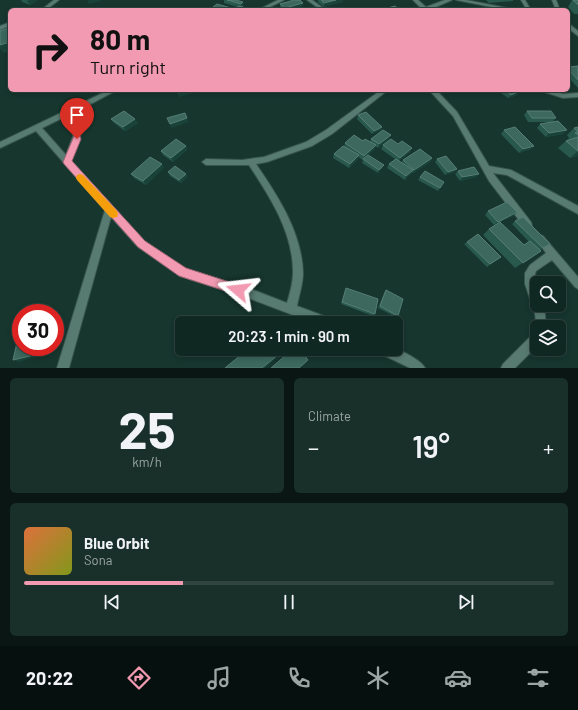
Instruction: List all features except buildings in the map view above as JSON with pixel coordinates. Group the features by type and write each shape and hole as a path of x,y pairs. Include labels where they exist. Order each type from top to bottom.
{"street":[{"path":"45,8 57,0"},
{"path":"264,8 282,0"},
{"path":"309,0 321,8"},
{"path":"415,0 425,8"},
{"path":"429,8 450,0"},
{"path":"458,0 504,8"},
{"path":"570,26 578,34"},
{"path":"0,145 110,92"},
{"path":"206,162 251,162 264,160 309,144 329,132 382,92"},
{"path":"434,92 458,119 492,179 578,284"},
{"path":"550,92 563,96 578,96"},
{"path":"67,162 81,125 83,117 82,106"},
{"path":"38,128 109,210 141,244 183,273 251,294 310,316"},
{"path":"251,162 288,225 296,252 298,273 291,309"},
{"path":"486,169 508,172 578,210"},
{"path":"63,368 109,210"},
{"path":"540,320 540,314 530,284 530,273 533,268 552,254"},
{"path":"507,368 530,345"},
{"path":"398,356 419,368"}],"slow traffic":[{"path":"80,178 113,214"}],"route":[{"path":"77,139 67,162 141,244 183,273 238,290"}]}
